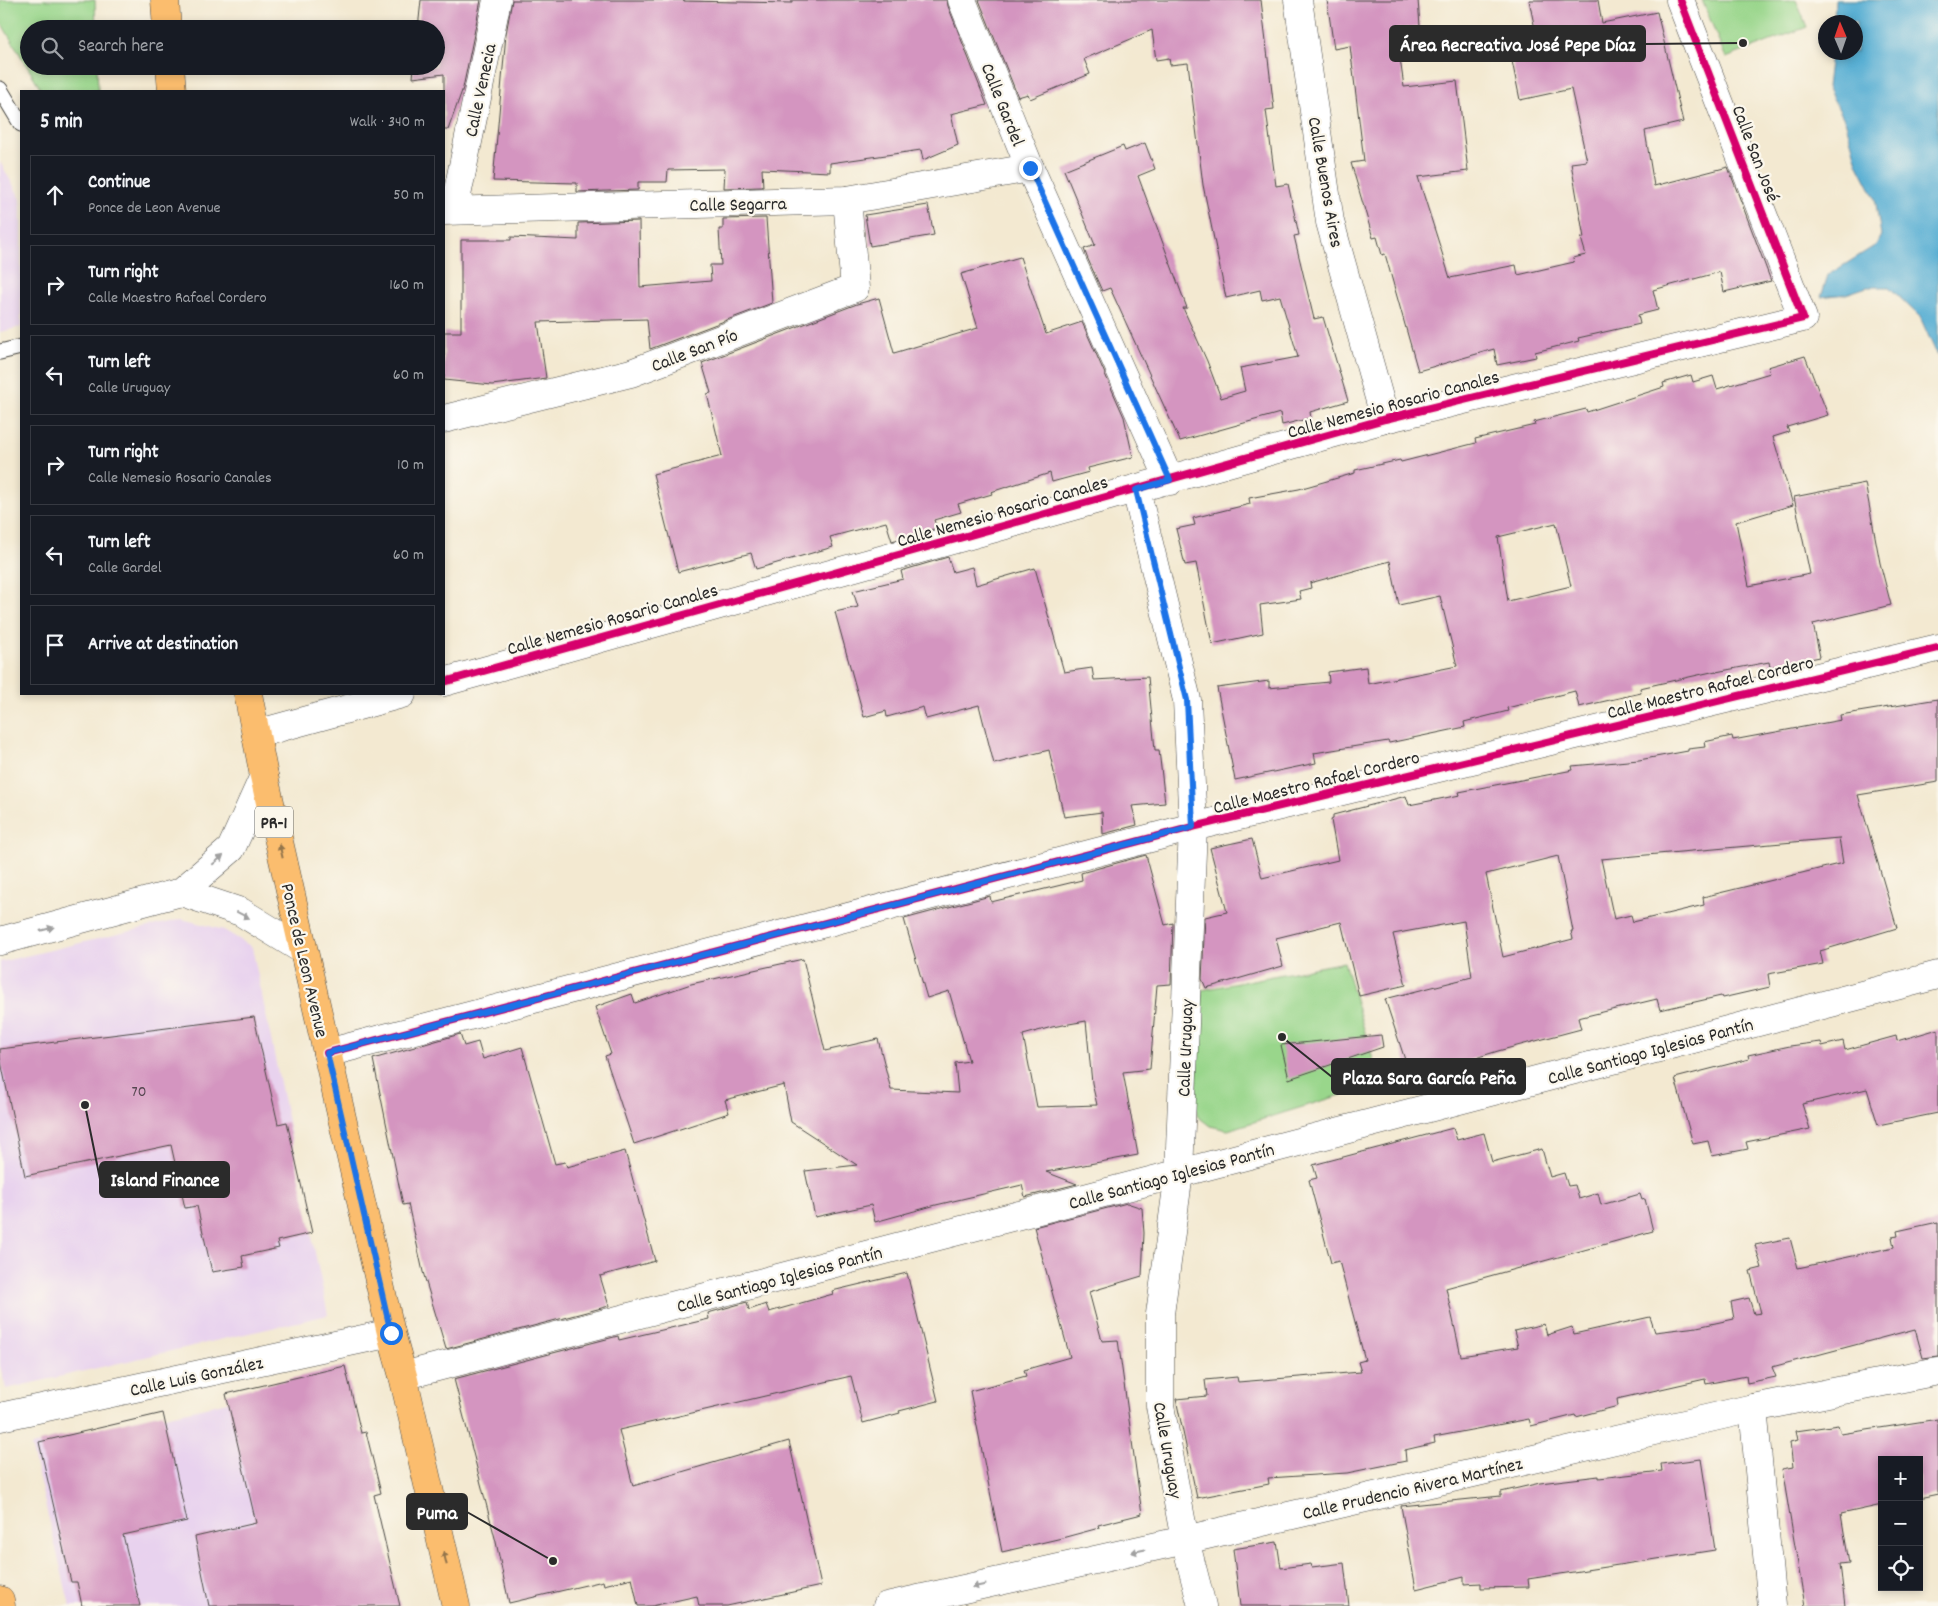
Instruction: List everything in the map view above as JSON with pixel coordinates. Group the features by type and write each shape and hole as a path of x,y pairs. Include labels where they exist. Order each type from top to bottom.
{"main road":[{"path":"164,0 166,20"},
{"path":"171,75 172,90"},
{"name":"Ponce de Leon Avenue","path":"248,695 264,776 327,1053 456,1606"},
{"path":"0,1600 2,1606"}],"street":[{"name":"Calle Venecia","path":"449,211 497,0"},
{"name":"Calle Gardel","path":"962,0 1030,168 1170,480"},
{"name":"Calle Buenos Aires","path":"1298,0 1330,222 1385,420"},
{"name":"Calle San José","path":"1680,0 1803,318"},
{"name":"Calle Segarra","path":"449,211 847,200 1030,168"},
{"name":"Calle San Pío","path":"445,419 631,373 855,288 847,200"},
{"name":"Calle Nemesio Rosario Canales","path":"445,682 1385,420 1803,318"},
{"name":"Calle Uruguay","path":"1136,490 1187,700 1193,827 1179,1173 1160,1314 1160,1406 1185,1540 1202,1606"},
{"name":"Calle Maestro Rafael Cordero","path":"327,1053 1193,827 1938,648"},
{"path":"256,734 398,695"},
{"path":"0,941 181,892 231,849 264,776"},
{"path":"181,892 240,912 304,950"},
{"name":"Calle Santiago Iglesias Pantín","path":"403,1376 1938,975"},
{"name":"Calle Luis González","path":"0,1417 391,1333"},
{"name":"Calle Prudencio Rivera Martínez","path":"887,1606 1185,1540 1753,1408 1938,1371"},
{"path":"1753,1408 1772,1606"}],"lane":[{"path":"0,89 20,122"},
{"path":"0,352 20,347"}],"shaded area":[{"path":"0,162 20,197 20,327 0,332"},
{"path":"182,919 224,930 252,947 328,1315 6,1389 0,1366 0,962"},
{"path":"344,1376 398,1606 70,1606 31,1446"}],"green space":[{"path":"0,0 95,0 96,20 20,20 20,54 0,21"},
{"path":"1702,0 1796,0 1807,27 1726,58"},
{"path":"32,75 97,75 98,90 41,90"},
{"path":"1344,962 1380,1083 1228,1130 1210,1126 1197,1116 1195,1097 1202,990"}],"water":[{"path":"1835,0 1938,0 1938,357 1920,317 1889,287 1867,287 1846,294 1821,297 1828,275 1876,245 1881,235 1875,198 1857,163 1846,123 1827,87 1830,60 1863,60 1863,15 1834,15"}],"building":[{"path":"421,0 481,0 463,88 448,130 445,130 445,20 419,20"},
{"path":"512,0 684,0 792,3 792,0 947,0 987,105 951,114 958,145 923,160 921,150 830,163 830,172 762,169 763,187 724,188 725,169 668,170 667,182 638,182 638,190 577,192 577,183 493,181 506,34"},
{"path":"979,0 1261,0 1274,109 1266,110 1276,186 1288,184 1299,235 1294,236 1314,319 1323,317 1348,401 1310,412 1311,418 1282,425 1280,413 1180,441 1110,288 1102,291 1087,257 1084,249 1095,245 1064,170 1123,146 1125,151 1145,143 1155,169 1138,176 1187,308 1183,308 1221,398 1245,391 1240,368 1298,357 1280,296 1262,300 1260,290 1226,298 1203,185 1188,63 1170,65 1169,58 1156,60 1152,30 1084,59 1090,74 1030,99 1028,94 1018,97"},
{"path":"1327,0 1418,0 1420,26 1396,29 1404,87 1457,81 1468,171 1418,177 1450,278 1516,265 1518,275 1574,262 1573,258 1586,255 1581,238 1584,238 1571,163 1587,161 1571,89 1520,100 1512,61 1540,54 1529,0 1598,0 1602,23 1657,12 1683,122 1645,131 1654,186 1728,167 1771,281 1724,292 1720,272 1653,290 1658,310 1638,315 1640,324 1578,338 1579,341 1535,352 1536,357 1497,365 1494,349 1418,371 1385,254 1382,255 1377,237 1373,238 1351,163 1364,161 1350,46 1334,49"},
{"path":"413,75 436,75 413,78"},
{"path":"928,205 934,235 870,246 865,215"},
{"path":"766,218 772,303 650,349 647,319 538,322 546,378 492,385 445,380 445,332 461,332 461,240 511,240 511,237 578,240 578,223 639,221 640,287 711,281 710,265 721,265 719,229 723,229 723,219"},
{"path":"1020,257 1046,334 1082,322 1124,417 1133,457 1088,468 1089,472 1052,482 1050,473 991,492 992,494 958,504 961,512 934,520 937,528 892,541 886,522 830,537 833,547 756,569 751,553 678,572 653,474 722,456 707,394 711,393 702,363 857,304 879,298 894,353 978,328 961,274"},
{"path":"1805,356 1828,415 1787,427 1789,432 1773,437 1793,505 1736,522 1749,586 1810,574 1794,497 1865,483 1880,563 1891,605 1813,624 1820,657 1770,667 1769,662 1716,671 1640,688 1641,693 1579,707 1575,691 1507,708 1508,711 1464,722 1465,727 1389,743 1388,741 1314,753 1316,763 1235,780 1217,688 1269,681 1269,688 1329,682 1328,672 1366,667 1368,684 1457,666 1440,596 1399,605 1390,561 1310,583 1311,588 1299,591 1301,599 1260,605 1263,633 1212,644 1196,563 1185,565 1176,529 1195,525 1193,518 1250,504 1249,498 1299,489 1355,473 1355,470 1400,460 1401,462 1476,443 1475,439 1535,425 1534,422 1586,409 1587,412 1664,387 1663,383 1691,375 1693,382 1713,376 1717,389 1770,373 1768,367","holes":["1556,523 1571,586 1508,601 1498,537"]},
{"path":"948,557 953,572 972,567 976,585 1035,568 1064,672 1092,668 1094,680 1148,677 1155,750 1159,750 1165,803 1132,806 1137,825 1103,834 1102,812 1064,817 1049,750 994,764 979,705 926,719 923,707 887,717 886,711 864,717 835,612 858,607 853,591 903,579 901,571"},
{"path":"1938,699 1938,782 1858,795 1897,928 1820,951 1823,964 1768,974 1770,987 1660,1010 1657,999 1578,1018 1581,1029 1498,1051 1411,1078 1385,999 1472,977 1464,921 1393,934 1406,985 1359,996 1341,922 1276,938 1283,966 1206,988 1202,979 1205,917 1227,912 1210,848 1252,839 1262,878 1338,860 1331,820 1333,815 1406,796 1409,805 1460,795 1459,792 1573,770 1572,766 1639,760 1688,751 1688,749 1705,747 1704,742 1732,736 1733,740 1841,720 1840,715","holes":["1839,838 1843,863 1703,897 1704,905 1633,922 1631,915 1614,919 1601,859","1558,856 1573,939 1503,957 1486,874"]},
{"path":"1146,855 1165,925 1173,923 1171,984 1157,985 1150,1069 1123,1072 1138,1155 1046,1172 1077,1184 1025,1197 1022,1185 936,1205 875,1222 871,1205 815,1217 805,1171 857,1165 791,1122 784,1085 725,1100 729,1113 634,1144 605,1056 611,1054 595,1007 632,994 635,1003 691,984 803,959 825,1051 878,1039 891,1090 958,1093 955,1063 969,1061 949,991 927,998 904,919 990,896 991,902 1082,880 1081,873","holes":["1086,1021 1092,1083 1097,1105 1037,1107 1023,1035 1052,1027"]},
{"path":"254,1017 278,1124 287,1122 312,1233 277,1241 279,1248 242,1256 244,1267 212,1272 197,1206 185,1208 171,1145 25,1176 0,1057 0,1049"},
{"path":"1938,1029 1938,1113 1878,1125 1867,1089 1802,1104 1810,1129 1746,1142 1748,1149 1712,1156 1708,1141 1693,1144 1675,1078 1749,1059 1748,1055 1790,1046 1821,1042 1822,1046 1843,1041 1845,1050 1896,1036 1897,1041"},
{"path":"460,1034 464,1046 478,1042 483,1059 522,1047 555,1164 565,1162 567,1167 625,1151 655,1261 600,1276 609,1306 446,1349 423,1272 408,1204 403,1205 373,1059"},
{"path":"1381,1035 1383,1047 1289,1079 1281,1045"},
{"path":"1453,1128 1457,1140 1484,1133 1492,1162 1542,1149 1550,1177 1564,1173 1568,1186 1575,1185 1579,1199 1598,1193 1601,1205 1640,1194 1642,1200 1645,1199 1653,1231 1446,1288 1461,1356 1518,1347 1514,1331 1544,1324 1547,1335 1572,1327 1574,1334 1650,1317 1655,1332 1697,1327 1734,1319 1731,1302 1749,1298 1754,1314 1761,1313 1750,1271 1762,1268 1755,1245 1790,1238 1798,1268 1894,1247 1892,1237 1898,1236 1897,1231 1938,1222 1938,1356 1923,1358 1915,1329 1772,1367 1776,1377 1747,1383 1746,1376 1706,1384 1705,1379 1617,1399 1618,1406 1576,1417 1575,1415 1531,1426 1529,1419 1434,1437 1435,1443 1405,1450 1406,1461 1347,1473 1268,1478 1269,1484 1197,1498 1176,1399 1207,1396 1205,1380 1237,1377 1238,1382 1361,1372 1358,1362 1365,1360 1339,1261 1331,1263 1309,1180 1317,1178 1313,1165"},
{"path":"1127,1203 1142,1208 1144,1233 1142,1276 1089,1292 1102,1341 1118,1340 1142,1514 1098,1525 1099,1528 1002,1552 970,1391 1026,1376 1024,1370 1070,1357 1034,1227"},
{"path":"907,1273 938,1401 863,1423 851,1376 619,1430 633,1486 789,1441 821,1586 727,1606 699,1606 697,1596 652,1606 638,1606 632,1578 604,1585 603,1581 509,1603 496,1542 454,1379 618,1336 619,1340 709,1319 708,1313 747,1302 749,1310 766,1304 769,1312 833,1294 832,1291"},
{"path":"345,1366 361,1433 366,1432 381,1493 374,1495 400,1606 209,1606 195,1537 256,1523 226,1394"},
{"path":"163,1413 187,1521 123,1535 140,1606 82,1606 77,1582 71,1582 39,1442"},
{"path":"1938,1419 1938,1494 1923,1497 1923,1456 1878,1456 1878,1506 1841,1514 1849,1563 1840,1564 1845,1606 1805,1606 1782,1469 1793,1467 1790,1442 1798,1440 1796,1431 1838,1425 1841,1434"},
{"path":"1701,1459 1715,1550 1528,1579 1529,1587 1481,1588 1481,1583 1464,1584 1464,1577 1416,1589 1401,1506 1501,1496 1501,1492 1540,1483 1662,1471 1661,1464"},
{"path":"1277,1542 1281,1568 1311,1564 1312,1567 1344,1563 1349,1606 1240,1606 1233,1549"}],"cycle path":[{"path":"445,682 1385,419 1803,318 1680,0"},
{"path":"327,1053 1193,827 1938,648"}],"place":[{"name":"Área Recreativa José Pepe Díaz","path":"1743,43"},
{"name":"Plaza Sara García Peña","path":"1282,1037"},
{"name":"Island Finance","path":"85,1105"},
{"name":"Puma","path":"553,1561"}],"route":[{"path":"391,1333 327,1053 1193,827 1187,700 1136,490 1170,480 1030,168"}]}
